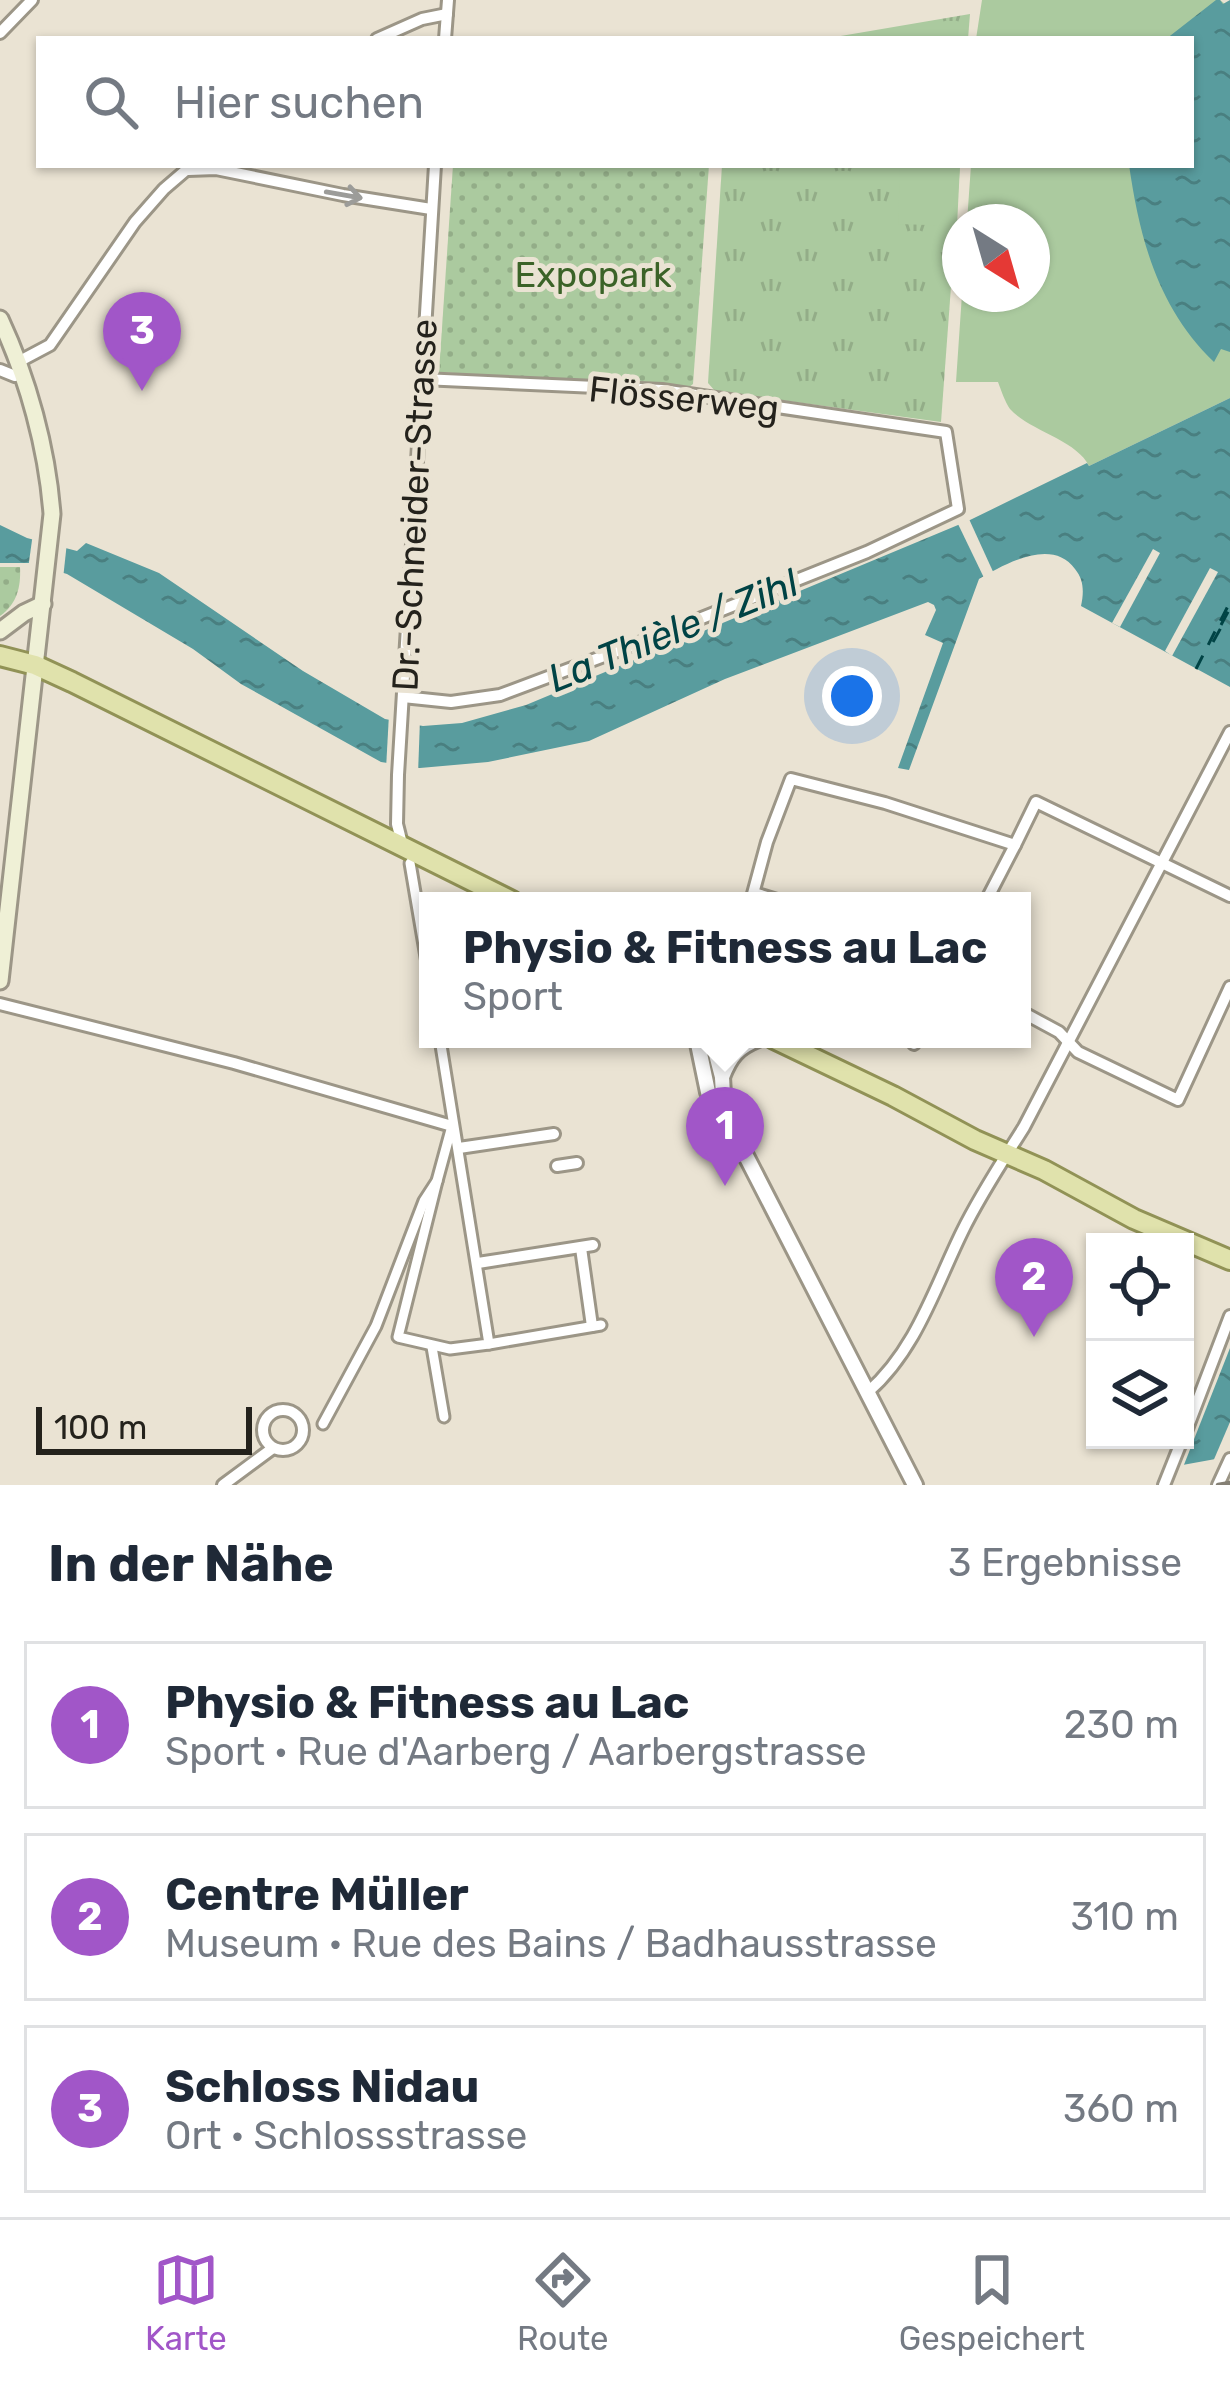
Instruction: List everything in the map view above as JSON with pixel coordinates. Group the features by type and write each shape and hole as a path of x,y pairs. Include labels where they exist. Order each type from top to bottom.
{"main road":[{"path":"0,319 20,368 50,490 51,537 0,981"},
{"path":"0,631 43,604"},
{"path":"0,656 35,665 156,723 406,854 492,892"},
{"path":"792,1048 1134,1219 1230,1259"}],"street":[{"path":"445,36 448,0"},
{"path":"0,33 25,2"},
{"path":"382,36 447,14"},
{"path":"0,370 15,376 50,345 135,221 189,168"},
{"path":"203,168 431,209"},
{"name":"Dr.-Schneider-Strasse","path":"406,854 397,824 398,775 435,168"},
{"name":"Flösserweg","path":"403,702 500,695 867,552 958,508 946,432 662,390 422,379"},
{"path":"868,1391 894,1366 942,1279 986,1185 1024,1127 1230,732"},
{"path":"753,892 791,779 1015,845"},
{"path":"991,892 1036,802 1230,896"},
{"path":"406,854 419,923"},
{"path":"1031,1017 1059,1032 1078,1052 1178,1100 1230,987"},
{"path":"0,1004 234,1063 452,1126"},
{"path":"441,1048 489,1344"},
{"path":"700,1048 708,1091 724,1113 915,1485"},
{"path":"714,1048 724,1113"},
{"path":"722,1076 732,1054 742,1048"},
{"path":"452,1126 398,1337 450,1349 596,1326 587,1247 478,1264"},
{"path":"460,1148 554,1134"},
{"path":"557,1166 578,1163"},
{"path":"323,1424 376,1326 424,1202 437,1181"},
{"path":"1194,1412 1230,1316"},
{"path":"432,1347 445,1417"},
{"path":"223,1485 273,1448"},
{"path":"1163,1485 1179,1449"},
{"path":"1218,1485 1230,1460"}],"green space":[{"path":"982,0 1220,0 1230,8 1230,398 1089,466 1074,449 1010,409 998,382 956,382 961,312 1050,312 1050,204 968,204 971,168 1194,168 1194,36 976,36"},
{"path":"970,14 968,36 841,36"},
{"name":"Expopark","path":"453,168 709,168 693,384 688,388 439,372"},
{"path":"722,168 960,168 957,204 942,204 942,312 949,312 941,422 715,391 708,383"},
{"path":"900,168 960,168 958,204 942,204 942,225 898,224"},
{"path":"0,567 20,567 20,574 14,600 0,616"}],"water":[{"path":"1216,0 1223,4 1230,0 1230,352 1221,349 1214,362 1165,296 1146,246 1130,168 1194,168 1194,36 1170,36"},
{"path":"1230,398 1230,687 1081,606 1082,582 1065,560 1054,555 1028,556 979,579 909,770 898,768 943,643 925,635 936,610 928,602 725,679 589,741 488,762 420,768 381,762 241,684 193,649 67,574 30,563 0,563 0,525 27,538 77,551 86,543 159,573 303,671 385,719 423,726 462,723 526,705 970,520"},
{"path":"1230,1348 1230,1422 1203,1485 1176,1485"}],"pier":[{"path":"969,519 995,576 986,582 958,524"},
{"path":"33,533 67,542 63,579 28,569"},
{"path":"1153,549 1160,553 1120,627 1112,623"},
{"path":"1210,568 1218,572 1172,656 1165,651"},
{"path":"389,714 420,720 418,774 386,769"},
{"path":"1221,1458 1210,1485 1170,1485 1177,1466"}],"ferry route":[{"path":"1196,669 1230,602"},
{"path":"1221,625 1230,608"},
{"path":"1213,642 1223,624"}],"railway":[{"path":"1218,1485 1230,1483"}],"place":[{"name":"Schloss Nidau","path":"142,391"},
{"name":"Physio & Fitness au Lac","path":"725,1186"},
{"name":"Centre Müller","path":"1034,1337"}],"water label":[{"name":"La Thièle / Zihl","path":"673,630"}]}
